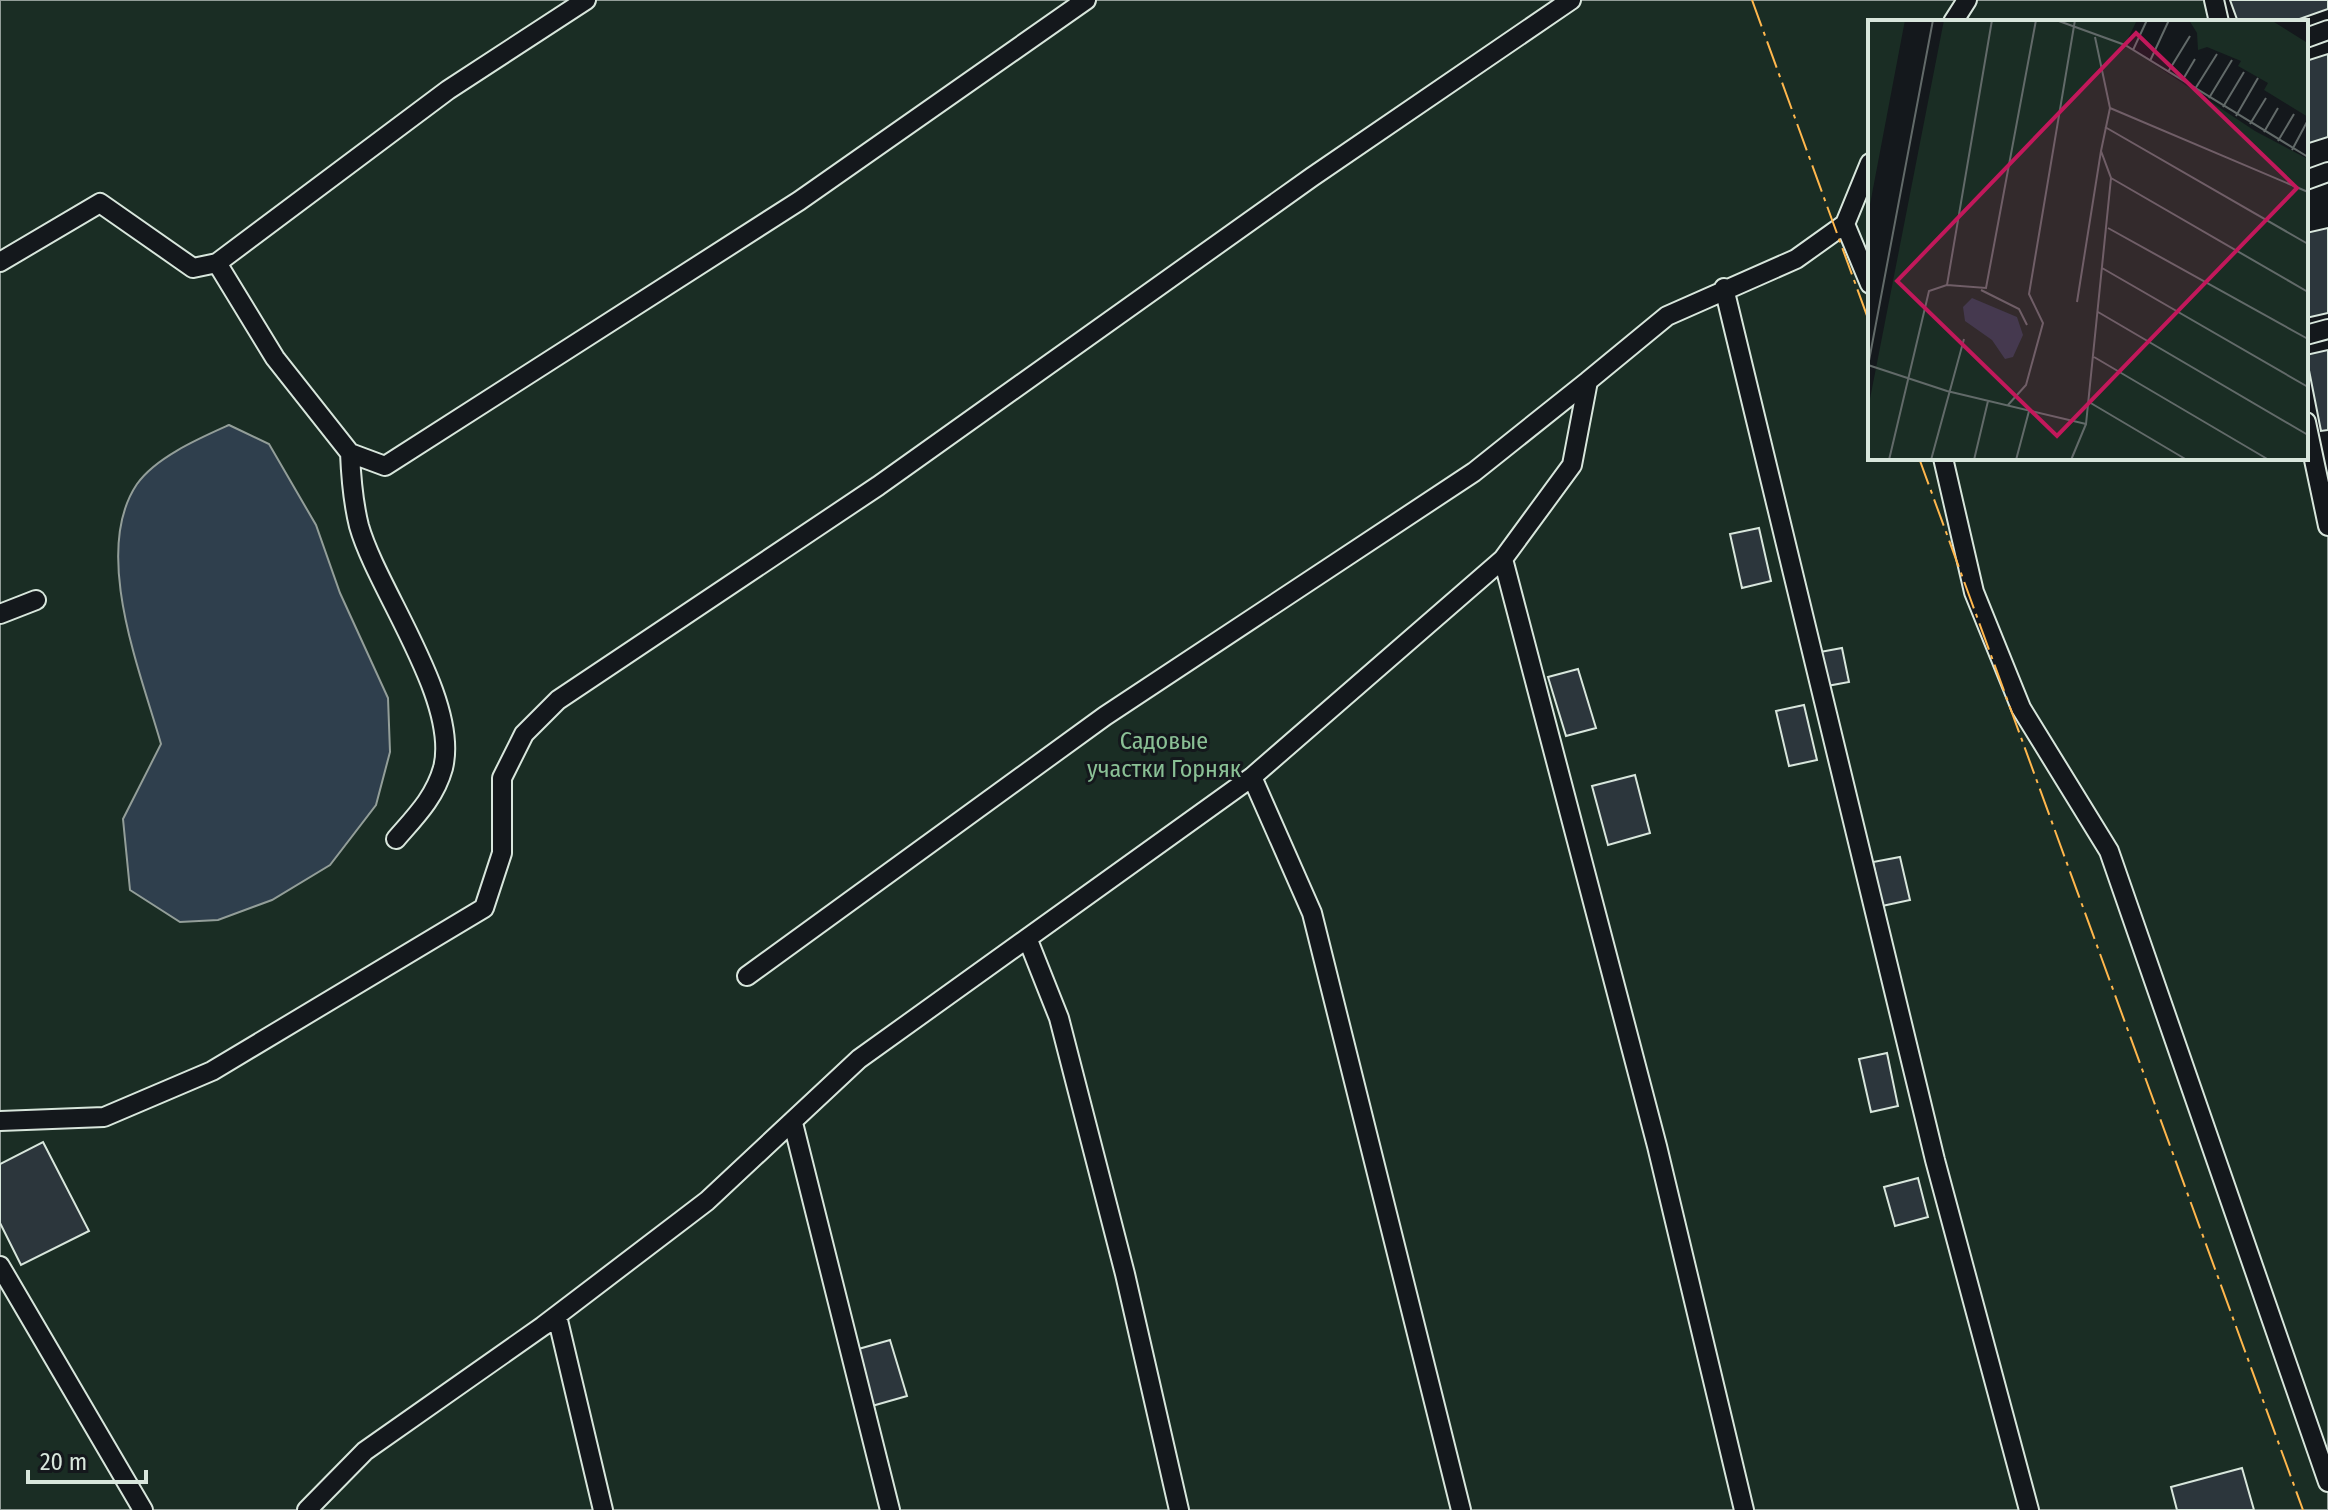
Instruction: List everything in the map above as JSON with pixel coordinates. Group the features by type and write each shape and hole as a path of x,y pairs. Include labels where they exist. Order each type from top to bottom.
{"lane":[{"path":"0,262 100,203 193,268 217,263 448,90 586,0"},
{"path":"350,453 385,466 799,201 1086,0"},
{"path":"0,1121 104,1117 212,1071 484,908 502,853 502,778 524,734 558,700 878,486 1312,177 1571,0"},
{"path":"1954,20 1967,0"},
{"path":"2214,0 2219,20"},
{"path":"2308,37 2328,30"},
{"path":"747,976 1105,716 1474,472 1667,316 1724,288 1796,259 1845,224 1868,168"},
{"path":"2308,179 2328,172"},
{"path":"1845,224 1868,279"},
{"path":"217,263 275,358 350,453 360,528 428,675 441,724 444,764 433,797 396,839"},
{"path":"1724,288 1935,1160 2029,1510"},
{"path":"2308,334 2328,329"},
{"path":"312,1508 365,1451 557,1316 707,1201 859,1059 1252,777 1503,559 1572,465 1588,381"},
{"path":"2308,426 2320,449 2328,526"},
{"path":"1943,460 1974,592 2021,708 2109,851 2328,1482"},
{"path":"1503,559 1657,1146 1744,1510"},
{"path":"0,614 36,600"},
{"path":"1252,777 1312,913 1461,1510"},
{"path":"1028,940 1063,1033 1125,1274 1179,1510"},
{"path":"793,1123 890,1510"},
{"path":"0,1266 143,1510"},
{"path":"557,1316 603,1510"}],"green space":[{"name":"Садовые участки Горняк","path":"0,0 2224,0 2215,3 2219,20 1868,20 1868,460 2307,460 2328,526 2328,1510 0,1510"}],"water":[{"path":"229,425 269,444 316,525 340,593 388,698 390,752 376,805 330,865 272,900 218,920 180,922 130,890 123,819 161,744 124,613 119,577 119,543 124,512 145,474 179,449"}],"building":[{"path":"2230,0 2328,0 2328,9 2297,20 2237,20"},
{"path":"2328,54 2328,137 2308,143 2308,60"},
{"path":"2328,228 2328,313 2308,318 2308,233"},
{"path":"2328,350 2328,430 2321,431 2308,355"},
{"path":"1759,528 1771,581 1742,588 1730,534"},
{"path":"1842,648 1849,682 1827,686 1820,652"},
{"path":"1578,669 1596,728 1566,736 1548,677"},
{"path":"1804,705 1817,760 1789,766 1776,711"},
{"path":"1635,775 1650,833 1608,845 1592,786"},
{"path":"1900,857 1910,900 1882,906 1873,862"},
{"path":"1887,1053 1898,1106 1871,1112 1859,1059"},
{"path":"43,1142 89,1231 21,1265 0,1223 0,1164"},
{"path":"1918,1178 1928,1217 1895,1226 1884,1187"},
{"path":"890,1340 907,1396 872,1406 855,1350"},
{"path":"2242,1468 2254,1510 2177,1510 2171,1487"}],"power":[{"path":"1752,0 1868,319"},
{"path":"1920,460 2303,1510"}]}
